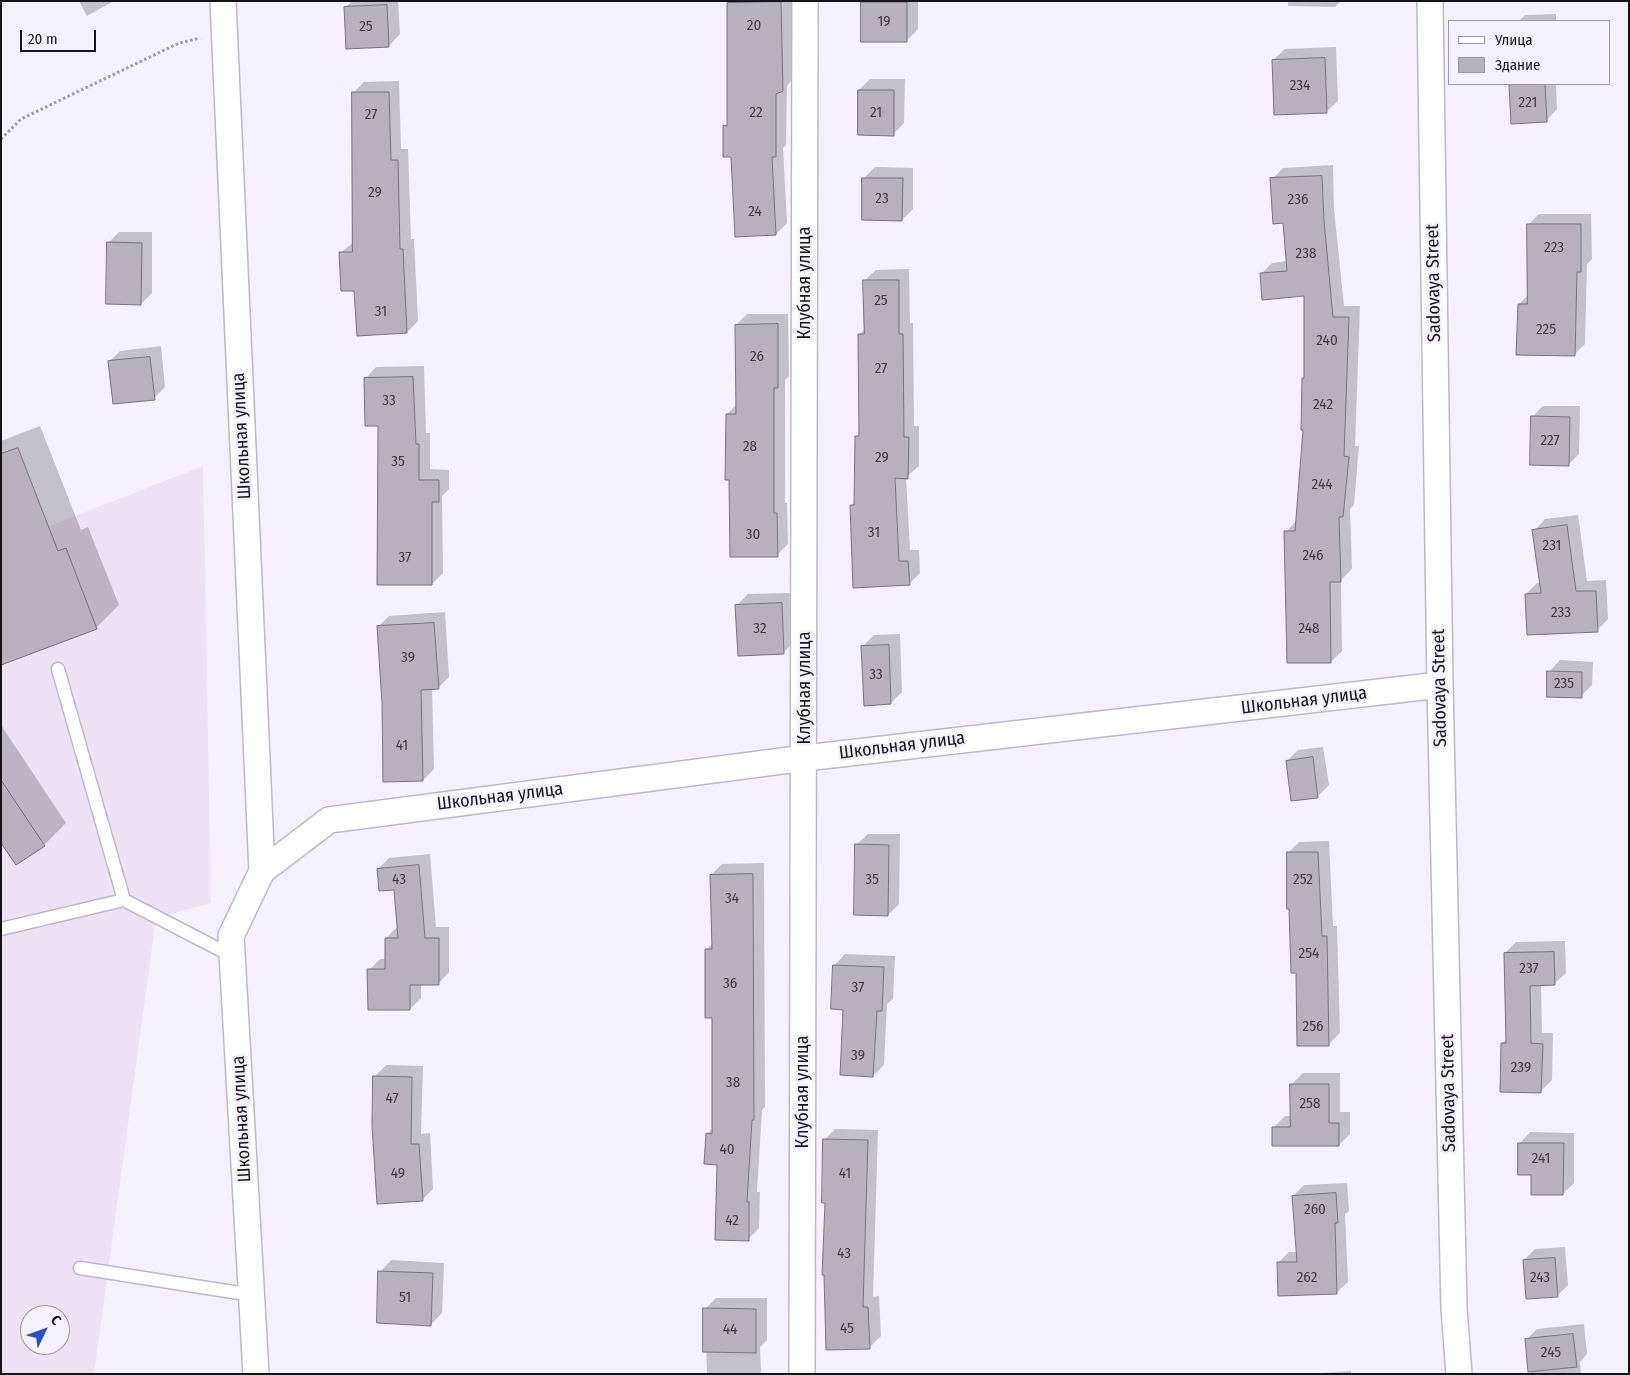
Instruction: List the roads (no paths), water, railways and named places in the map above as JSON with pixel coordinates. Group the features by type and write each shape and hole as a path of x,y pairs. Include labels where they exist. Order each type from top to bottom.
{"street":[{"name":"Школьная улица","path":"223,1 262,870 231,936 256,1374"},
{"name":"Клубная улица","path":"802,1374 805,758 805,1"},
{"name":"Sadovaya Street","path":"1430,1 1440,685 1454,1308 1459,1374"},
{"name":"Школьная улица","path":"262,870 329,820 805,758 1440,685"}],"lane":[{"path":"58,669 124,900"},
{"path":"1,929 124,900 232,956"},
{"path":"80,1268 252,1295"}]}
